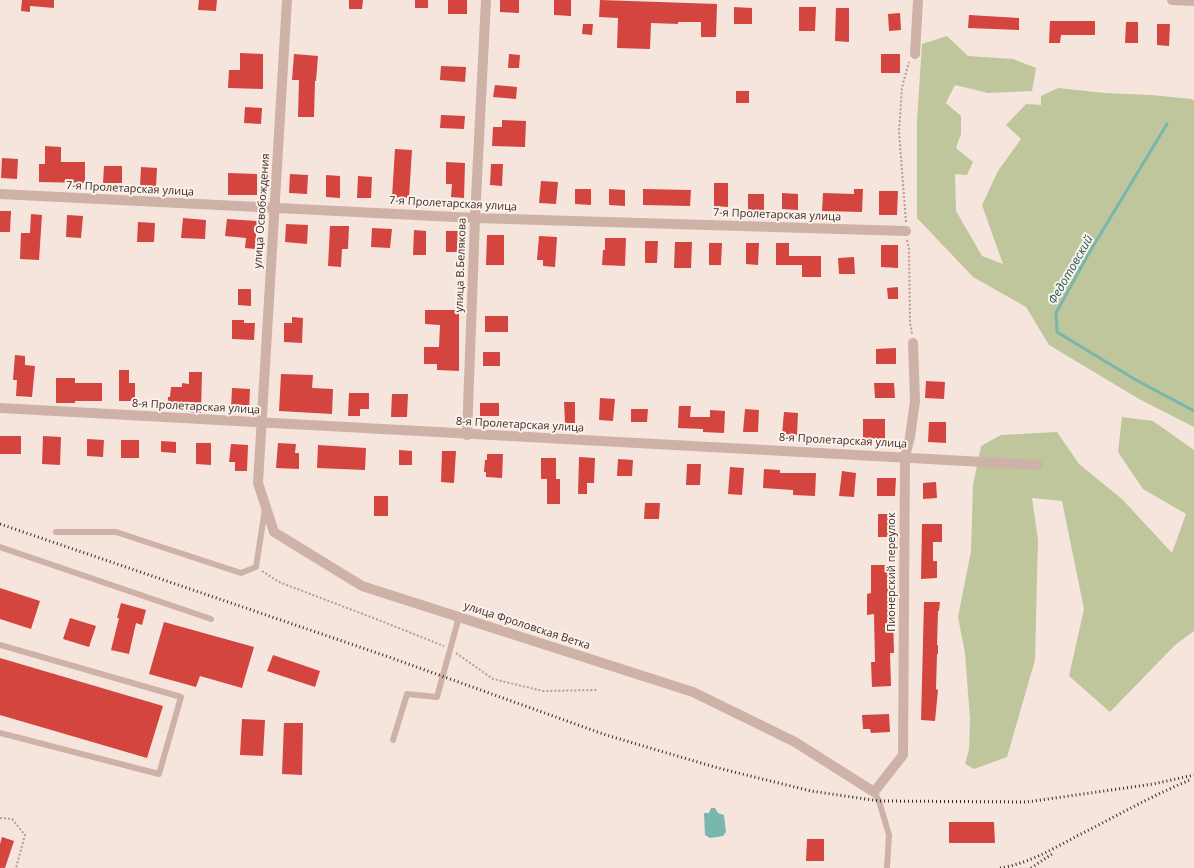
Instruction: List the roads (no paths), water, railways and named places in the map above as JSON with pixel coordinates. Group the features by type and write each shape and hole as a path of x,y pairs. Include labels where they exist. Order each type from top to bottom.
{"street":[{"name":"улица Освобождения","path":"261,423 287,0"},
{"name":"улица В.Белякова","path":"467,434 475,218 486,0"},
{"path":"914,54 918,0"},
{"path":"1172,0 1194,1"},
{"name":"7-я Пролетарская улица","path":"0,194 475,218 906,231"},
{"name":"Пионерский переулок","path":"874,792 903,755 905,456 910,437 914,401 913,343"},
{"name":"8-я Пролетарская улица","path":"0,408 467,434 905,456 1038,465"},
{"name":"улица Фроловская Ветка","path":"261,423 258,483 274,532 362,586 693,692 795,742 874,792"}],"lane":[{"path":"56,532 116,532 241,573 256,567 265,505"},
{"path":"0,548 211,619"},
{"path":"393,740 407,694 437,697 459,617"},
{"path":"0,644 181,697 159,774 0,733"},
{"path":"874,792 879,801 889,835 887,868"}],"water":[{"path":"711,808 715,808 718,813 724,815 726,832 723,836 710,838 705,835 704,813 709,813"}],"waterway":[{"name":"Федотовский","path":"1167,124 1089,253 1056,313 1057,332 1136,380 1194,411"}],"railway":[{"path":"0,524 386,656 606,735 718,768 811,791 879,801 1027,802 1153,784 1194,775"},
{"path":"1000,868 1020,863 1040,855 1147,800 1190,780"},
{"path":"1031,868 1052,854"}]}
